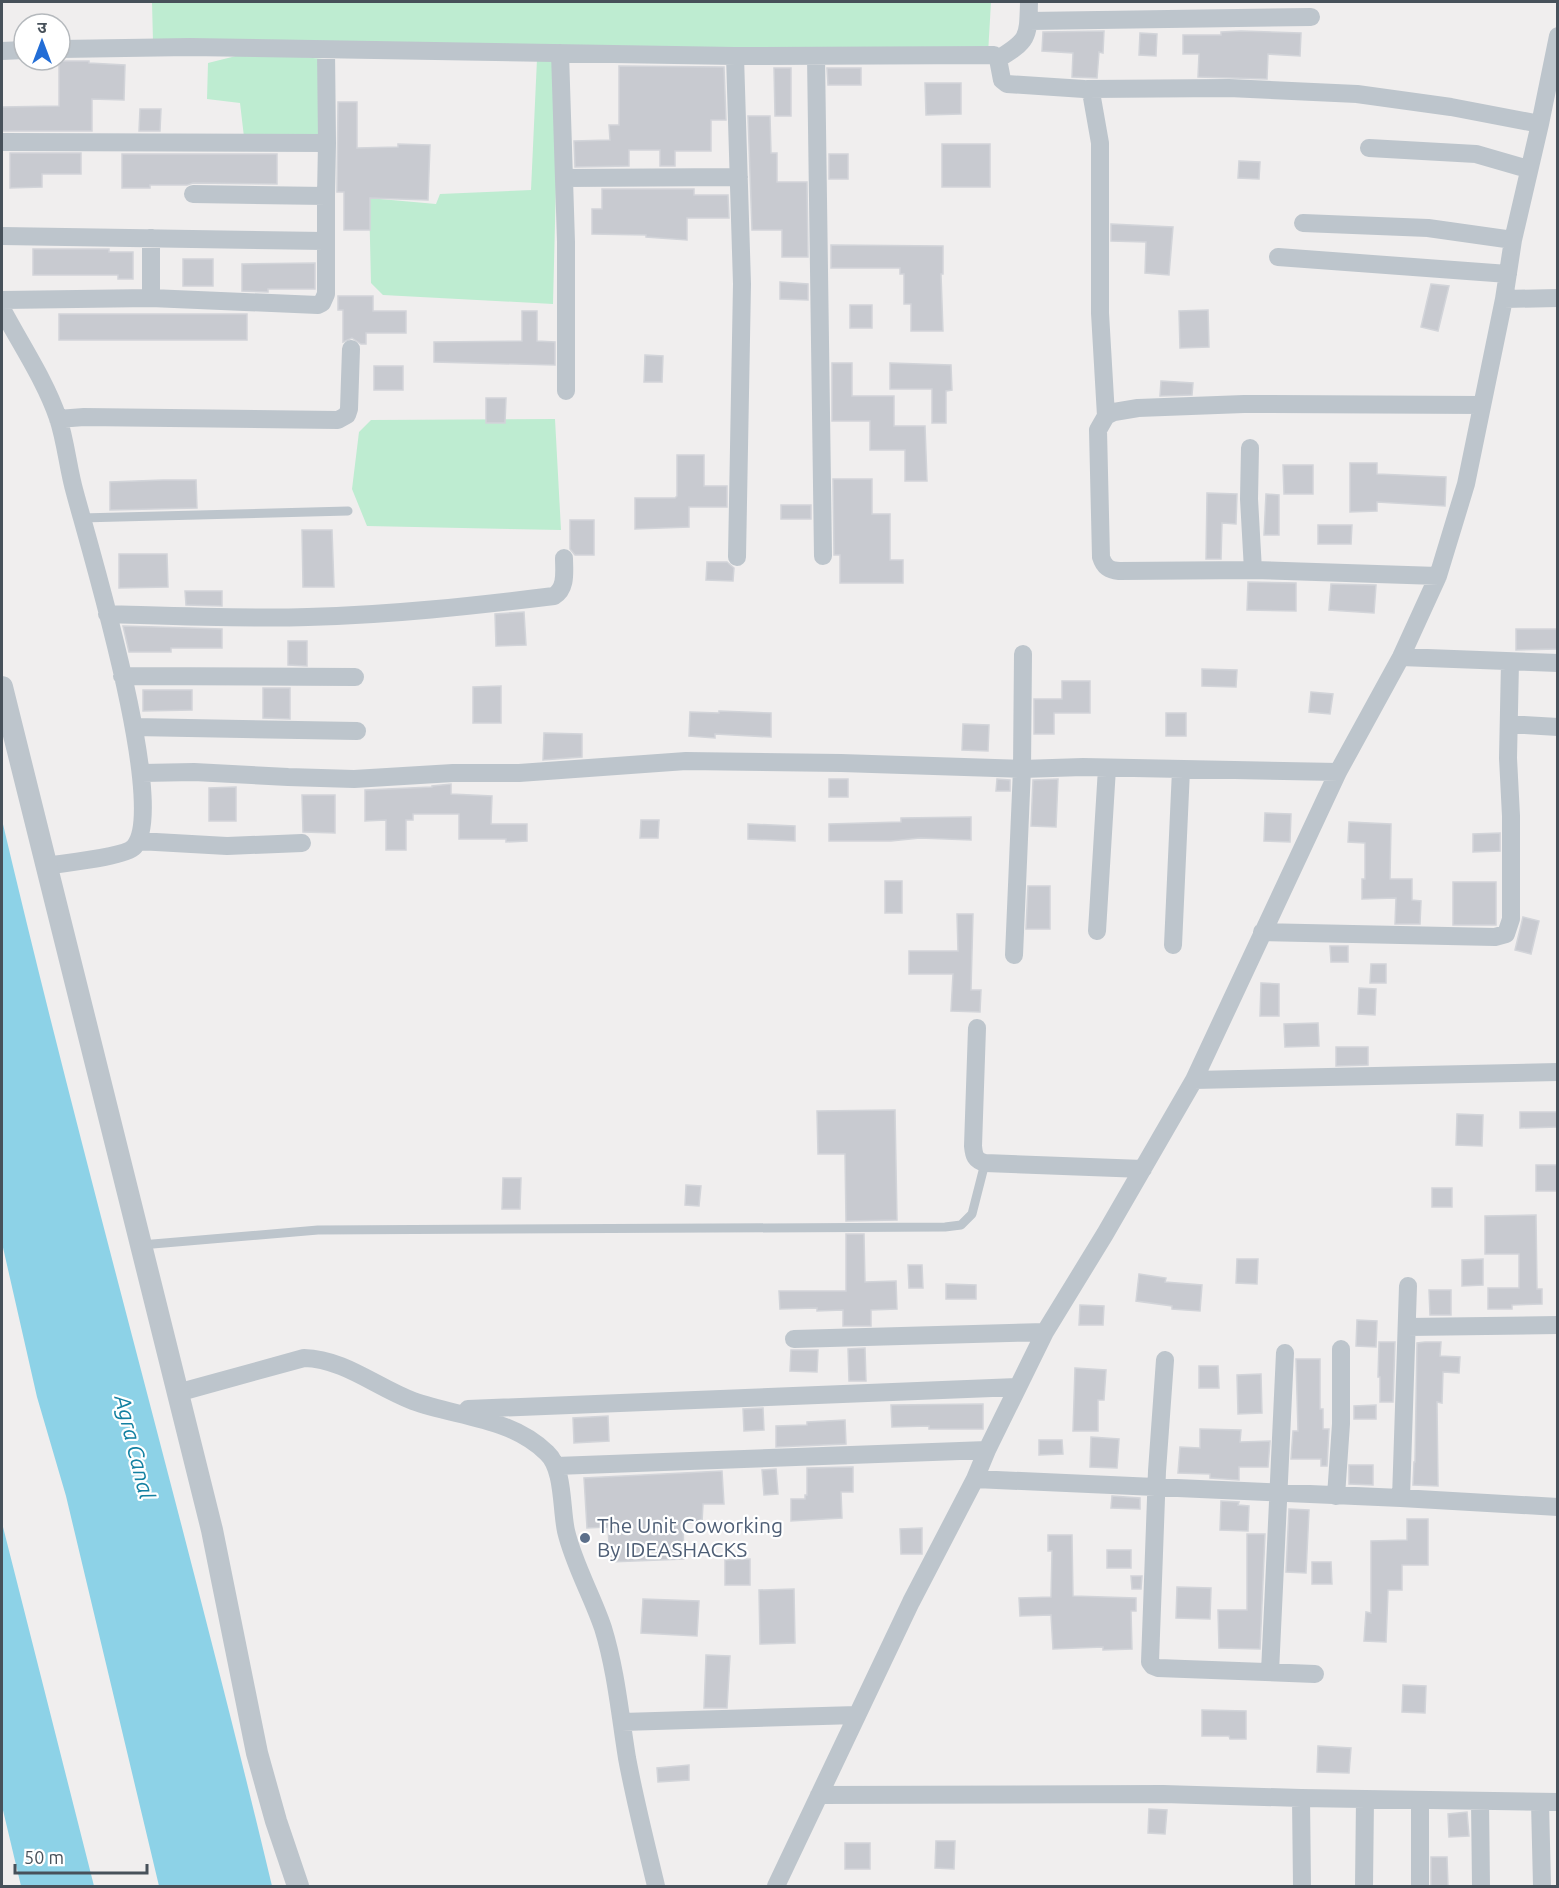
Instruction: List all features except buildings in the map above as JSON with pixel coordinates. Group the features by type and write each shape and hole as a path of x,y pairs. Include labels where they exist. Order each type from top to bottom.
{"street":[{"path":"998,59 1022,42 1028,31 1029,2"},
{"path":"1029,21 1311,17"},
{"path":"776,1887 911,1602 975,1479 1017,1387 1045,1332 1194,1080 1338,772 1401,657 1438,576 1466,484 1504,298 1513,240 1540,124 1557,36"},
{"path":"72,49 190,47 735,56 992,55 998,59 1002,80 1007,84 1087,89 1229,88 1357,94 1452,107 1540,124"},
{"path":"2,300 151,298 318,305 322,303 326,294 324,241 327,143 326,50"},
{"path":"560,53 566,391"},
{"path":"735,56 742,284 737,557"},
{"path":"816,56 823,556"},
{"path":"1087,89 1091,92 1100,143 1100,313 1106,416"},
{"path":"2,142 327,143"},
{"path":"1369,148 1476,154 1491,156 1528,169"},
{"path":"564,178 739,177"},
{"path":"194,194 326,196"},
{"path":"1303,223 1428,228 1513,240"},
{"path":"2,236 324,241"},
{"path":"151,238 151,298"},
{"path":"1278,257 1508,274"},
{"path":"1504,298 1557,298"},
{"path":"2,309 42,382 58,419 122,676 142,773 142,823 138,841 130,850 46,866"},
{"path":"58,419 96,417 338,420 347,416 351,349"},
{"path":"1438,576 1253,570 1119,571 1110,569 1103,564 1101,557 1097,438 1101,422 1114,412 1138,408 1244,404 1482,405"},
{"path":"1250,448 1249,499 1253,570"},
{"path":"107,614 285,618 478,605 554,596 559,593 563,584 564,558"},
{"path":"1014,955 1022,769 1023,654"},
{"path":"1401,657 1557,663"},
{"path":"1262,932 1495,937 1506,934 1511,920 1510,662"},
{"path":"122,676 355,677"},
{"path":"2,687 214,1541 263,1778 298,1887"},
{"path":"1509,724 1557,728"},
{"path":"134,727 357,731"},
{"path":"142,773 194,772 354,778 453,773 519,773 686,761 1022,769 1107,768 1338,772"},
{"path":"1097,931 1107,768"},
{"path":"1173,945 1182,770"},
{"path":"138,841 227,846 302,843"},
{"path":"977,1028 973,1146 978,1161 1143,1169"},
{"path":"1194,1080 1557,1072"},
{"path":"1401,1498 1408,1286"},
{"path":"1407,1327 1557,1325"},
{"path":"794,1339 1045,1332"},
{"path":"1336,1496 1341,1424 1341,1349"},
{"path":"1270,1672 1285,1353"},
{"path":"177,1393 294,1360 318,1358 339,1365 413,1401 482,1418 513,1430 549,1454 556,1466 566,1529 573,1554 603,1628 628,1760 656,1887"},
{"path":"1165,1360 1150,1662 1158,1668 1315,1674"},
{"path":"448,1409 1017,1387"},
{"path":"556,1466 987,1450"},
{"path":"975,1479 1557,1507"},
{"path":"622,1722 857,1715"},
{"path":"819,1795 1163,1794 1549,1802 1542,1887"},
{"path":"1301,1798 1302,1887"},
{"path":"1364,1887 1365,1799"},
{"path":"1420,1800 1420,1887"},
{"path":"1480,1802 1481,1887"}],"lane":[{"path":"81,518 348,511"},
{"path":"141,1245 318,1230 945,1227 961,1225 972,1214 985,1163"}],"green space":[{"path":"152,2 991,2 988,54 153,42"},
{"path":"252,52 323,59 324,143 244,137 240,103 207,99 208,63"},
{"path":"537,59 559,63 553,304 383,295 371,283 369,198 436,204 440,194 531,190"},
{"path":"555,419 561,530 367,526 352,489 359,432 371,420"}],"water":[{"name":"Agra Canal","path":"2,820 34,954 206,1619 272,1886 159,1886 66,1496 37,1397 2,1243"},
{"path":"2,1523 94,1886 21,1886 2,1806"}],"place":[{"name":"The Unit Coworking By IDEASHACKS","path":"585,1538"}]}
